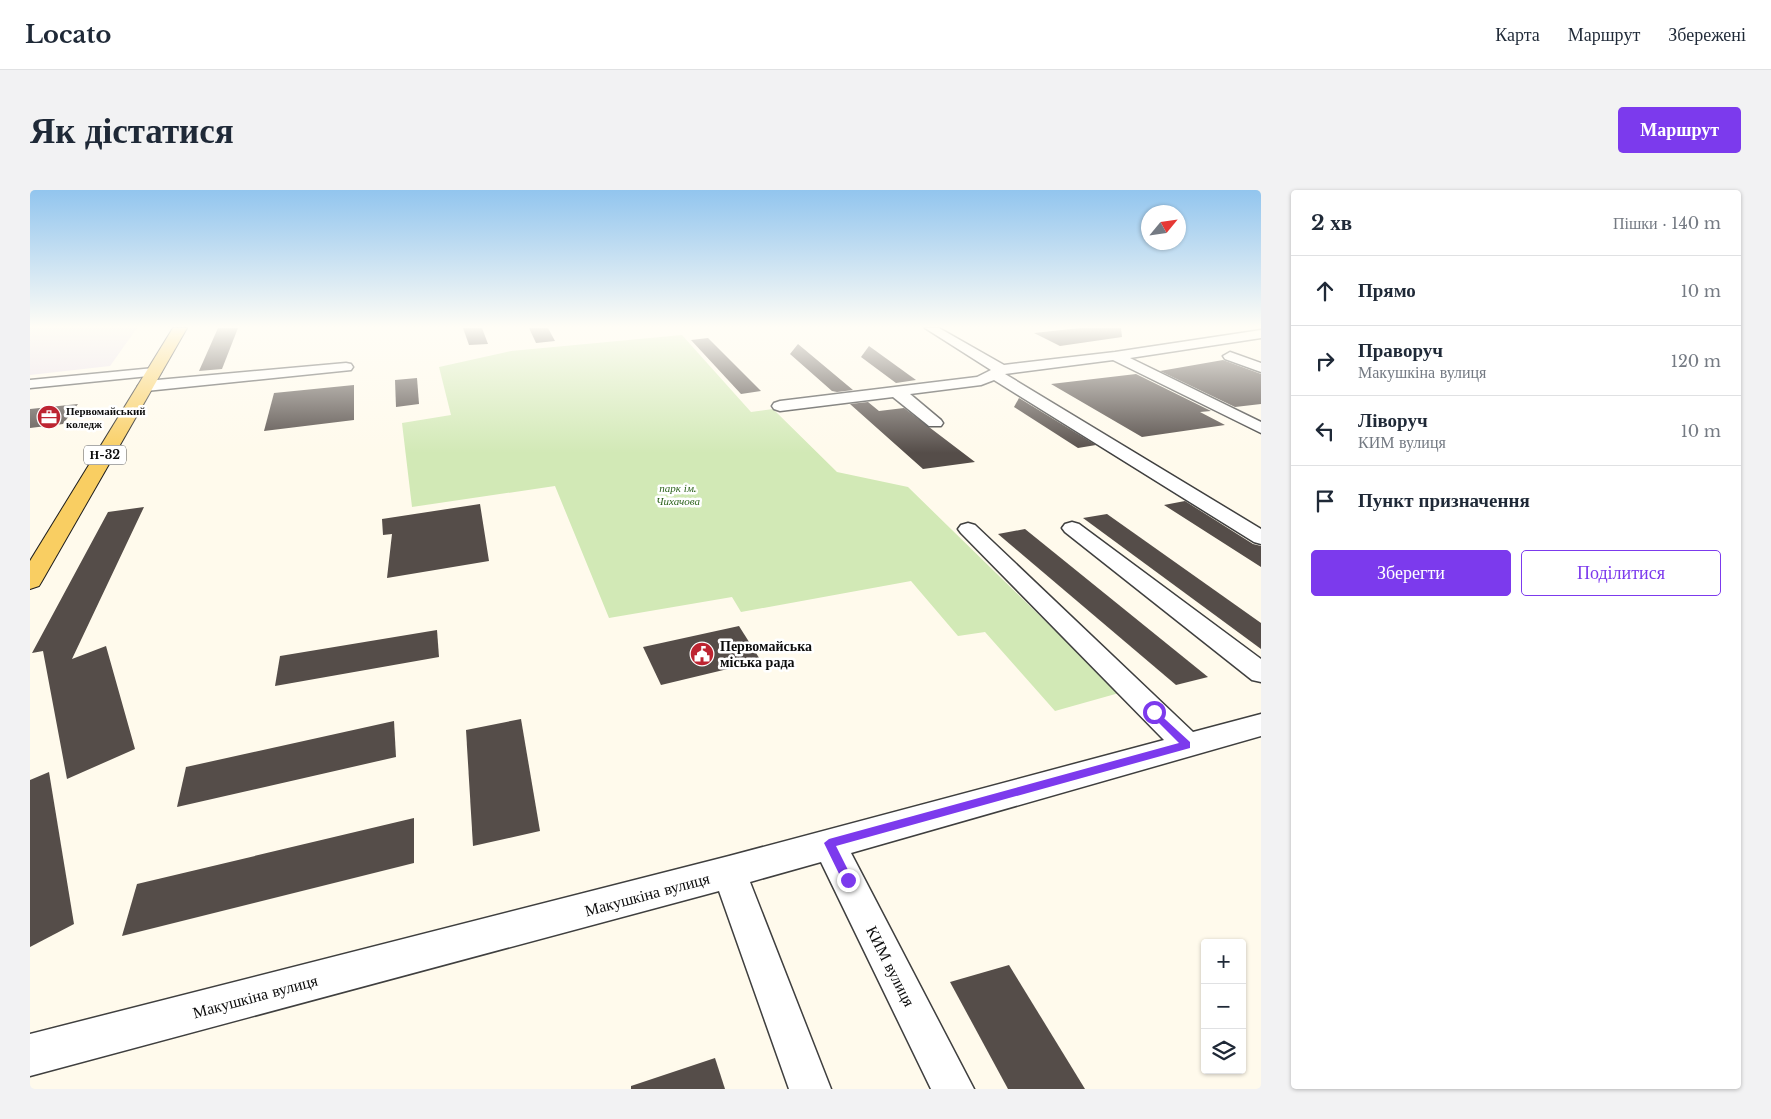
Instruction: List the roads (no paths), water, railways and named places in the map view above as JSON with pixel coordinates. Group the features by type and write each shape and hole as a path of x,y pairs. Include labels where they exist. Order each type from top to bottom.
{"main road":[{"name":"Н-32","path":"30,581 155,370"}],"street":[{"path":"30,384 298,370"},
{"path":"995,370 1261,538"},
{"path":"780,406 981,381 998,372 1013,370"},
{"path":"1142,370 1261,428"},
{"path":"896,392 935,423"},
{"path":"1240,418 1261,413"},
{"path":"912,426 953,420"},
{"path":"1072,528 1261,673"},
{"path":"968,529 1187,745"},
{"name":"Макушкіна вулиця","path":"30,1055 729,872 1261,725"},
{"name":"КИМ вулиця","path":"829,843 953,1089"},
{"path":"729,872 810,1089"}],"place":[{"name":"Первомайський коледж","path":"49,417"},
{"name":"Первомайська міська рада","path":"702,654"}],"park label":[{"name":"парк ім. Чихачова","path":"678,494"}]}
